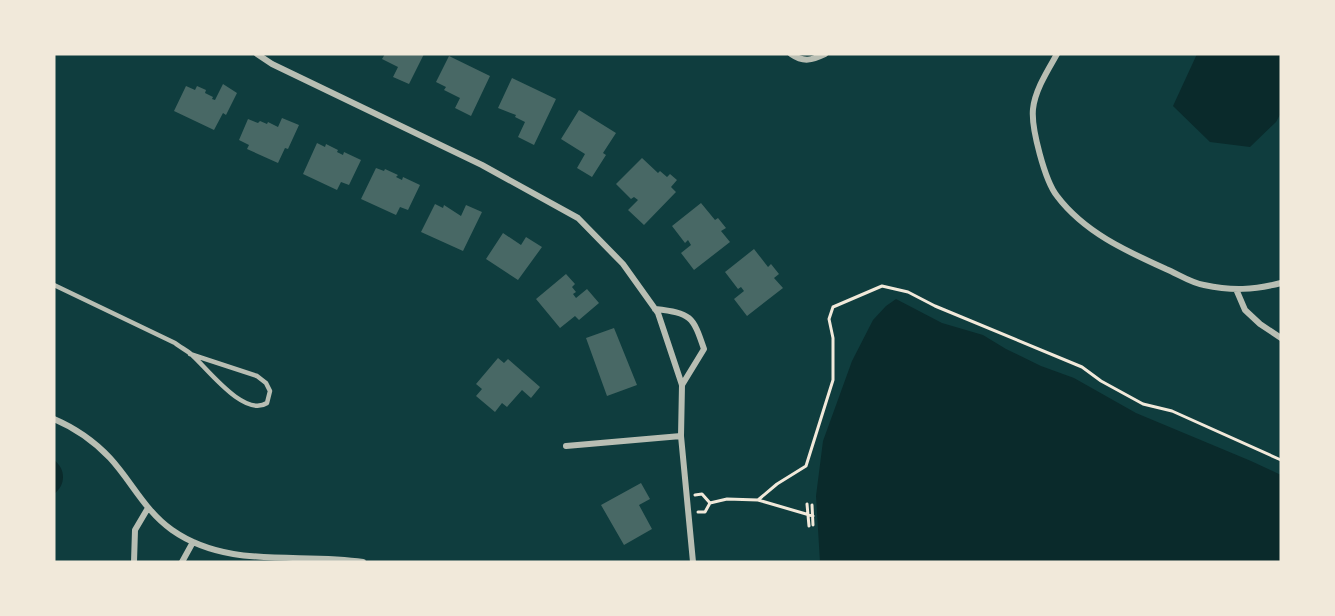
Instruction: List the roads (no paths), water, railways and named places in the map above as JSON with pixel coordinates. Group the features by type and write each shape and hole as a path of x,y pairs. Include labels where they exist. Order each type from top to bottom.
{"street":[{"path":"258,54 292,74 482,165 578,218 623,264 655,309 682,385 681,436 693,562"},
{"path":"791,54 798,59 810,61 825,54"},
{"path":"1057,54 1040,86 1033,109 1037,142 1045,172 1055,195 1079,222 1125,250 1201,285 1259,289 1281,283"},
{"path":"1236,289 1245,310 1281,339"},
{"path":"655,309 679,312 696,324 704,349 682,385"},
{"path":"54,419 97,445 148,508 172,530 193,542 232,554 296,560 363,562"},
{"path":"566,446 681,436"},
{"path":"134,562 135,530 148,508"},
{"path":"182,562 193,542"}],"lane":[{"path":"54,285 175,343 241,400 254,405 267,403 270,391 266,383 257,376 190,354"}],"water":[{"path":"1197,54 1281,54 1281,113 1276,122 1250,147 1210,142 1173,106"},
{"path":"896,299 942,323 983,335 1041,366 1074,378 1136,413 1281,475 1281,562 820,562 816,496 823,441 852,361 873,320"},
{"path":"54,460 61,468 63,477 61,486 54,494"}]}
